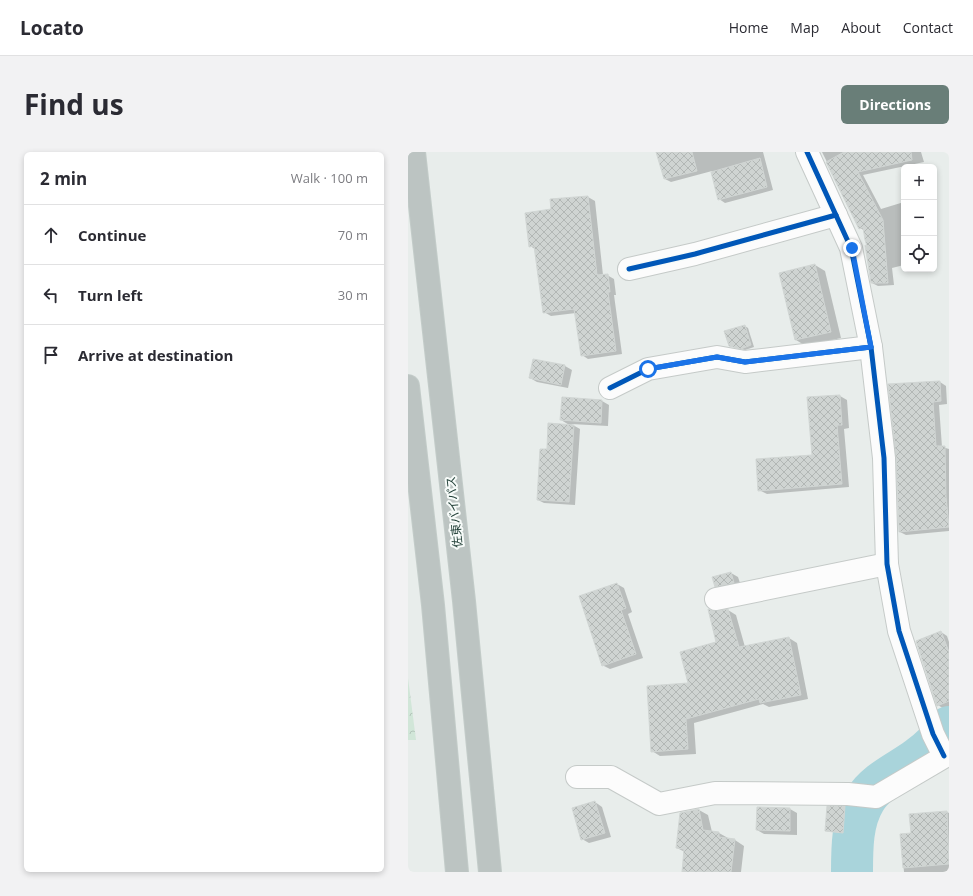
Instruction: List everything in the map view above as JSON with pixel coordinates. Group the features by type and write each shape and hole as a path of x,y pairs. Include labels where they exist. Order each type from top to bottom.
{"highway":[{"name":"佐東バイパス","path":"414,152 464,601 490,872"},
{"path":"408,386 433,606 457,872"}],"street":[{"path":"577,777 611,777 659,804 715,793 867,796 941,748 899,631 887,564 884,458 871,347 852,248 807,152"},
{"path":"629,269 695,254 836,215"},
{"path":"610,388 648,369 717,357 745,362 871,347"},
{"path":"716,599 887,564"}],"green space":[{"path":"408,678 416,740 408,740"}],"building":[{"path":"656,152 692,152 697,171 664,179"},
{"path":"844,152 911,152 912,160 858,172 883,220 888,283 871,283 865,245 867,246 863,227 859,229 826,162"},
{"path":"760,158 767,187 718,200 711,172"},
{"path":"588,196 597,275 608,274 610,292 608,292 616,351 581,356 574,309 543,313 534,246 529,247 525,213 551,209 550,199"},
{"path":"815,264 831,332 795,340 779,273"},
{"path":"745,325 751,345 741,349 729,346 724,331"},
{"path":"533,359 565,365 561,385 529,378"},
{"path":"940,381 941,401 933,402 936,446 945,446 946,497 949,527 899,532 896,457 888,384"},
{"path":"840,395 842,425 837,425 842,484 758,491 756,459 812,455 807,397"},
{"path":"562,397 602,400 601,423 560,420"},
{"path":"548,423 574,425 569,502 537,500 540,449 547,449"},
{"path":"731,572 734,583 715,587 712,577"},
{"path":"617,583 626,608 621,610 636,654 602,666 579,596"},
{"path":"708,609 718,611 728,609 739,647 789,637 801,695 760,703 759,699 686,719 688,749 651,752 647,686 688,683 680,652 716,642"},
{"path":"941,631 949,652 949,701 937,706 916,641"},
{"path":"595,801 605,833 581,840 572,808"},
{"path":"827,806 845,806 843,833 825,831"},
{"path":"757,807 790,808 790,831 756,830"},
{"path":"699,809 703,830 719,832 719,837 735,839 731,872 682,872 684,849 676,848 680,813"},
{"path":"947,811 949,864 903,868 900,834 911,833 909,814"}],"waterway":[{"path":"852,872 855,826 857,817 865,800 882,782 911,763 939,740 949,727"}],"cycle path":[{"path":"807,152 851,248 871,347 884,458 887,564 899,631 933,734 944,756"},
{"path":"629,269 695,254 836,215"},
{"path":"610,388 648,369 717,357 745,362 871,347"}],"route":[{"path":"648,369 717,357 745,362 871,347 852,248"}]}
